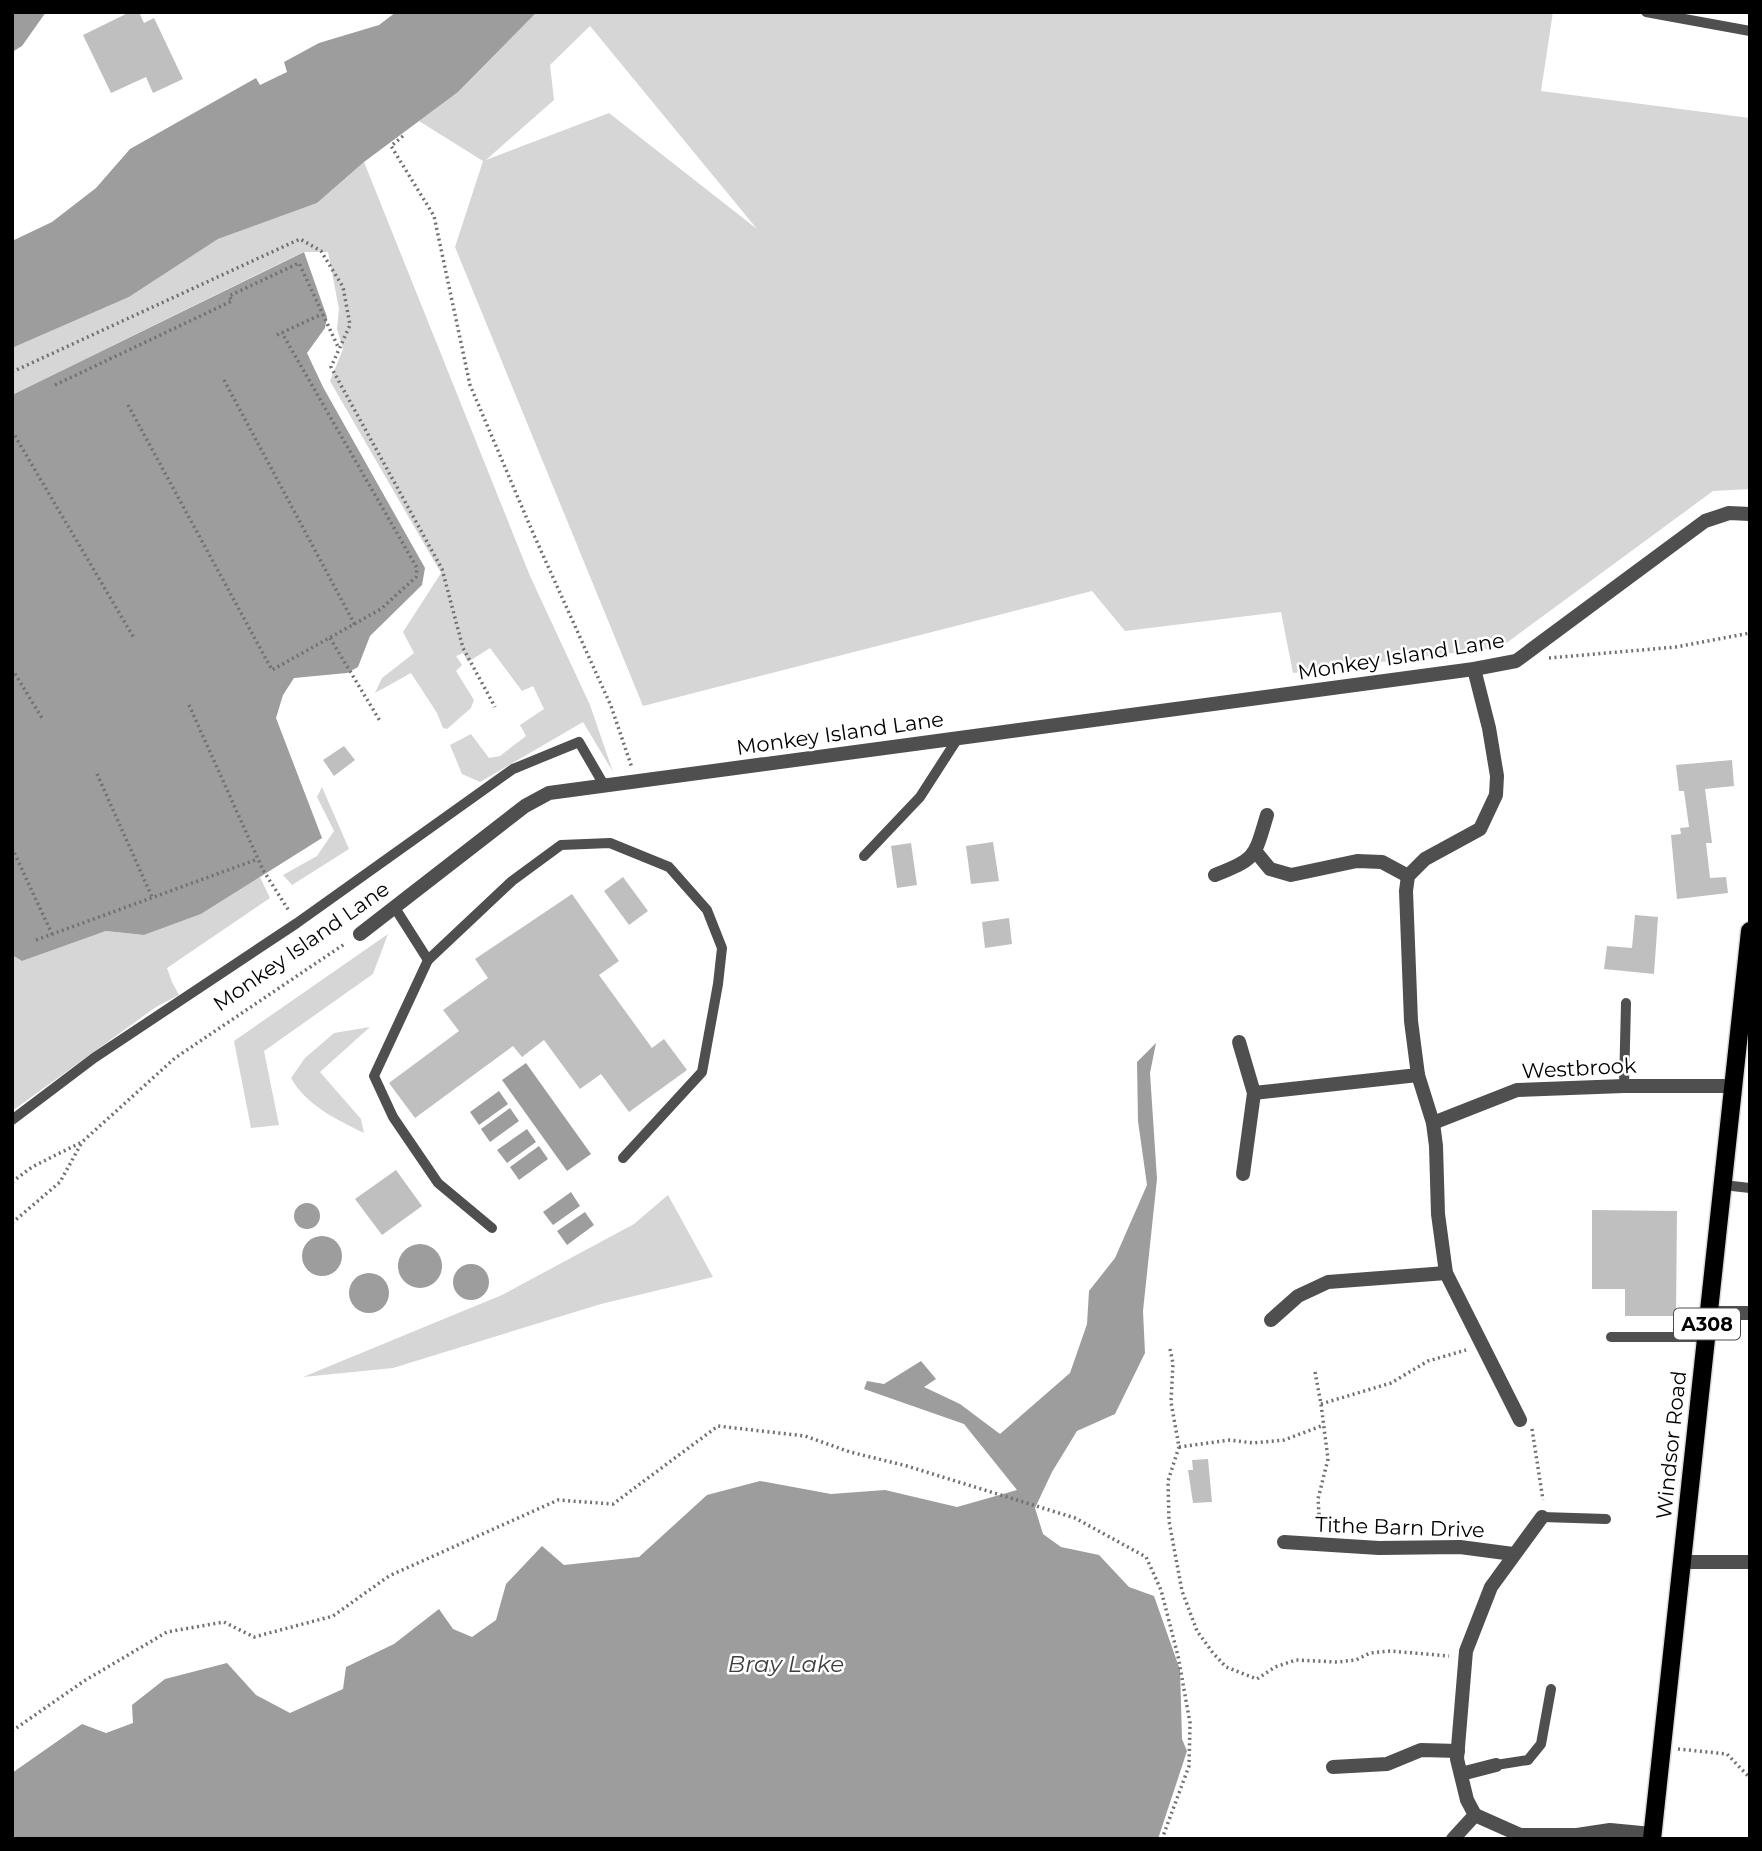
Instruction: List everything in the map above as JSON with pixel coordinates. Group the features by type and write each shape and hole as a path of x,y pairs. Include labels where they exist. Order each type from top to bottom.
{"main road":[{"name":"Windsor Road","path":"1652,1836 1733,1086 1743,1059 1750,931"}],"street":[{"name":"Monkey Island Lane","path":"360,934 525,806 549,793 1474,669 1516,661 1704,521 1729,513 1750,514"},
{"path":"1474,669 1491,740 1497,776 1496,794 1480,829 1425,859 1408,876 1406,891 1411,1021 1418,1074 1433,1123 1438,1214 1446,1273 1520,1420"},
{"path":"1215,875 1243,863 1256,852 1267,815"},
{"path":"1256,852 1270,870 1291,875 1357,861 1381,862 1408,876"},
{"path":"1239,1042 1254,1093 1243,1174"},
{"path":"1254,1093 1418,1074"},
{"name":"Westbrook","path":"1433,1123 1517,1090 1733,1086"},
{"path":"1271,1320 1298,1296 1328,1282 1446,1273"},
{"path":"1709,1313 1750,1313"},
{"name":"Tithe Barn Drive","path":"1475,1815 1467,1800 1457,1759 1466,1651 1492,1587 1542,1517"},
{"name":"Tithe Barn Drive","path":"1284,1542 1379,1548 1460,1548 1513,1554"},
{"path":"1682,1562 1750,1562"},
{"path":"1333,1766 1387,1765 1421,1750 1458,1751"},
{"path":"1461,1774 1496,1765"},
{"path":"1453,1839 1475,1815 1520,1835 1577,1835 1611,1830 1652,1836"}],"lane":[{"path":"1646,12 1750,31"},
{"path":"864,856 920,797 958,738"},
{"path":"12,1120 94,1058 297,923 513,769 579,742 604,785"},
{"path":"492,1228 438,1183 393,1117 374,1076 429,960 512,881 561,845 610,843 669,867 707,909 722,948 702,1072 623,1158"},
{"path":"395,908 429,960"},
{"path":"1624,1086 1626,1003"},
{"path":"1723,1185 1750,1188"},
{"path":"1611,1337 1706,1337"},
{"path":"1542,1517 1606,1519"},
{"path":"1496,1765 1528,1760 1541,1744 1551,1689"}],"path":[{"path":"403,136 390,146 433,216 470,385 611,706 636,781"},
{"path":"12,372 300,239 321,251 342,287 350,325 331,367 442,569 463,648 495,707"},
{"path":"55,385 232,301 229,296 299,263 339,349"},
{"path":"128,405 272,670 355,625 390,601 416,577 416,568 279,334 322,314"},
{"path":"224,380 355,625"},
{"path":"12,431 134,638"},
{"path":"1516,661 1676,647 1750,633"},
{"path":"330,638 380,721"},
{"path":"12,669 42,718"},
{"path":"189,705 263,870 297,923"},
{"path":"97,774 152,897"},
{"path":"12,848 52,934"},
{"path":"36,940 258,858"},
{"name":"Monkey Island Lane","path":"12,1182 32,1167 82,1142 174,1058 360,934"},
{"path":"12,1223 60,1182 82,1142"},
{"path":"1321,1404 1391,1383 1428,1361 1482,1345"},
{"path":"1170,1349 1173,1363 1171,1402 1179,1447 1168,1481 1169,1521 1182,1591 1197,1630 1226,1667 1257,1679 1275,1667 1296,1660 1336,1662 1390,1651 1465,1658"},
{"path":"1315,1373 1328,1459 1318,1499 1321,1545"},
{"path":"1520,1420 1532,1429 1543,1499 1542,1517"},
{"path":"1179,1447 1230,1440 1253,1443 1284,1440 1324,1425"},
{"path":"12,1731 84,1681 167,1632 224,1622 254,1636 333,1616 389,1576 558,1500 613,1504 718,1426 805,1436 850,1452 907,1466 1075,1518 1146,1557 1161,1590 1178,1656 1190,1723 1189,1766 1162,1839"},
{"path":"1662,1747 1727,1754 1750,1778"}],"shaded area":[{"path":"537,12 1553,12 1541,91 1750,118 1750,489 1713,491 1501,647 1293,673 1281,612 1125,631 1092,591 643,706 455,247 483,161 419,121 458,92","holes":["590,26 757,229 609,113 486,160 554,100 550,65"]},
{"path":"364,162 530,576 590,705 613,772 583,722 480,782 462,774 450,745 471,734 489,758 500,756 526,736 520,725 544,709 533,686 522,691 490,648 468,662 463,653 456,656 462,665 456,671 474,700 471,708 447,729 443,728 437,713 411,673 375,693 382,678 414,653 403,632 441,573 330,381 343,349 337,329 339,309 328,252 303,252 12,395 12,348 129,297 218,239 317,203"},
{"path":"322,787 349,849 292,885 283,875 317,856 334,831 317,797"},
{"path":"260,877 270,898 167,968 179,995 156,1007 12,1111 12,955 22,961 106,931 144,935 201,914"},
{"path":"388,934 373,974 264,1051 279,1125 251,1128 234,1041"},
{"path":"370,1027 320,1072 361,1119 364,1133 313,1103 291,1078 305,1058 334,1033"},
{"path":"668,1195 713,1277 601,1304 393,1368 303,1377 502,1295 634,1224"}],"water":[{"path":"12,12 46,12 22,46 12,52"},
{"path":"396,12 537,12 458,92 364,162 317,203 218,239 129,297 12,348 12,241 52,222 96,188 130,149 256,78 260,85 287,72 284,62 319,43 379,25"},
{"path":"304,252 327,317 325,328 307,353 323,387 425,568 422,585 370,636 358,667 347,673 294,678 283,695 276,718 322,838 201,914 144,935 106,931 22,961 12,955 12,395"},
{"name":"Bray Lake","path":"1156,1043 1150,1073 1157,1179 1143,1311 1145,1353 1115,1414 1077,1431 1052,1472 1035,1508 1043,1534 1061,1547 1099,1555 1129,1587 1154,1596 1180,1670 1182,1739 1187,1751 1158,1839 12,1839 12,1773 82,1724 106,1733 133,1723 132,1705 165,1679 227,1663 256,1695 290,1713 343,1689 346,1667 394,1644 439,1609 453,1629 472,1637 496,1620 506,1584 542,1546 564,1565 639,1557 707,1495 760,1481 831,1494 885,1490 957,1507 1017,1490 964,1424 864,1389 867,1381 884,1384 921,1361 936,1379 924,1387 960,1404 1000,1434 1070,1373 1087,1324 1089,1291 1115,1258 1147,1185 1138,1121 1137,1062"},
{"path":"526,1063 591,1154 567,1171 502,1080"},
{"path":"499,1091 508,1104 479,1125 470,1112"},
{"path":"510,1108 519,1121 490,1142 481,1129"},
{"path":"527,1129 536,1142 507,1163 497,1150"},
{"path":"539,1146 548,1159 519,1180 510,1167"},
{"path":"571,1192 580,1206 553,1225 543,1212"},
{"path":"307,1203 316,1207 320,1216 316,1225 307,1229 298,1225 294,1216 298,1207"},
{"path":"585,1212 594,1225 567,1245 557,1231"},
{"path":"322,1236 336,1242 342,1256 336,1270 322,1276 308,1270 302,1256 308,1242"},
{"path":"420,1244 429,1245 436,1250 441,1257 441,1275 436,1282 429,1287 420,1288 411,1287 404,1282 399,1275 398,1266 399,1257 404,1250 411,1245"},
{"path":"471,1264 484,1269 489,1282 484,1295 471,1300 458,1295 453,1282 458,1269"},
{"path":"369,1273 383,1279 389,1293 383,1307 369,1313 355,1307 349,1293 355,1279"}],"building":[{"path":"130,12 139,12 144,23 154,18 183,79 153,93 146,77 111,93 83,35"},
{"path":"344,746 355,760 334,776 323,760"},
{"path":"1732,760 1734,786 1705,789 1712,843 1706,843 1710,878 1726,877 1728,893 1677,899 1671,835 1681,834 1680,828 1689,827 1684,791 1679,791 1676,765"},
{"path":"993,842 999,881 971,884 966,846"},
{"path":"911,843 917,885 897,888 891,846"},
{"path":"623,877 648,911 629,925 604,891"},
{"path":"572,894 619,961 599,975 652,1048 664,1039 687,1070 629,1112 601,1074 580,1089 544,1040 522,1057 513,1046 415,1118 389,1083 459,1031 443,1010 488,978 475,959"},
{"path":"1635,915 1658,917 1654,974 1604,969 1607,946 1632,948"},
{"path":"1009,918 1012,944 985,948 982,922"},
{"path":"396,1170 422,1206 382,1235 355,1199"},
{"path":"1592,1210 1677,1211 1676,1316 1625,1316 1625,1289 1592,1289"},
{"path":"1208,1459 1212,1502 1193,1503 1188,1470 1193,1470 1192,1460"}]}
